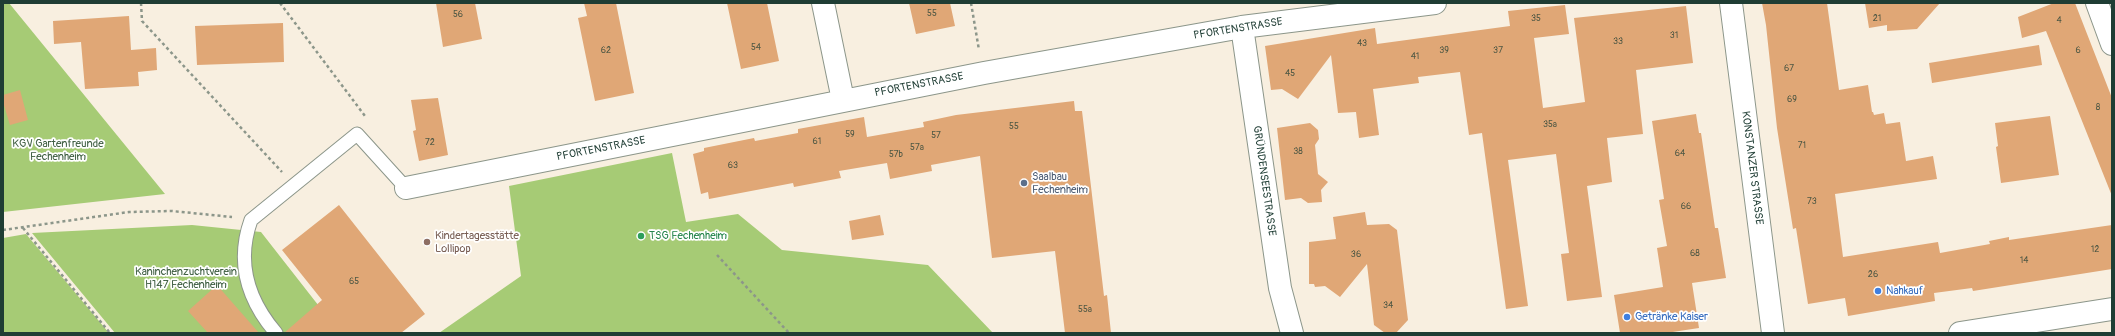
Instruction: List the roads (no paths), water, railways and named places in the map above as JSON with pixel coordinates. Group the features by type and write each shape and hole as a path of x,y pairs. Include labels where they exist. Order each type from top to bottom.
{"street":[{"path":"824,3 843,100"},
{"name":"PFORTENSTRASSE","path":"406,188 984,73 1242,27 1435,3"},
{"name":"KONSTANZER STRASSE","path":"1731,3 1773,333"},
{"path":"2097,3 2112,44"},
{"name":"GRÜNDENSEESTRASSE","path":"1242,27 1280,288 1292,333"},
{"path":"1960,333 1998,330 2112,309"}],"lane":[{"path":"276,333 262,316 254,300 246,277 244,238 250,220 357,134 406,188"}],"place":[{"name":"Saalbau Fechenheim","path":"1024,183"},
{"name":"TSG Fechenheim","path":"641,236"},
{"name":"Kindertagesstätte Lollipop","path":"427,242"},
{"name":"Nahkauf","path":"1878,291"},
{"name":"Getränke Kaiser","path":"1627,317"}],"park label":[{"name":"KGV Gartenfreunde Fechenheim","path":"58,150"},
{"name":"Kaninchenzuchtverein H147 Fechenheim","path":"186,278"}]}
